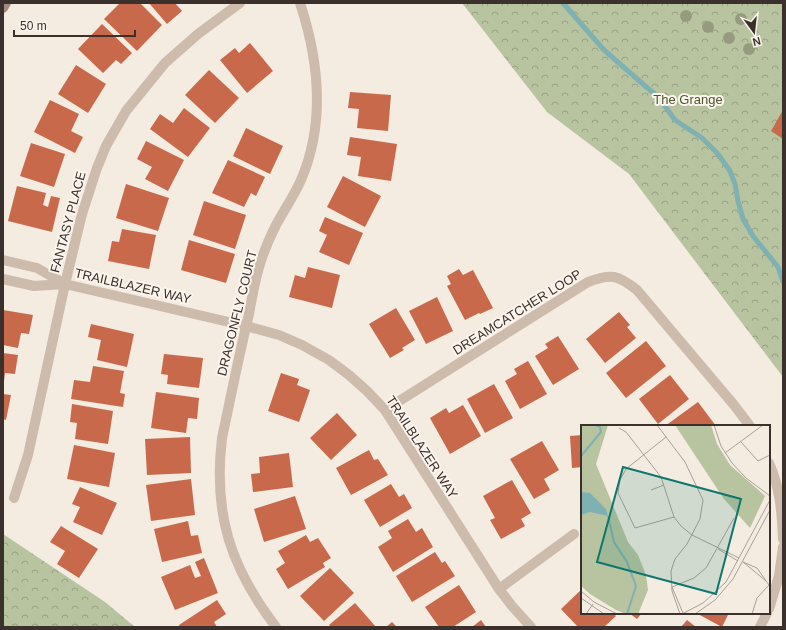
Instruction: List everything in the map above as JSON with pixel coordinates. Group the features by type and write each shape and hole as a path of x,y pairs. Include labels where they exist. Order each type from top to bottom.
{"main road":[{"path":"3,8 6,3"}],"street":[{"name":"FANTASY PLACE","path":"14,498 28,455 65,284 82,214 90,187 106,146 126,111 150,80 179,50 240,3"},
{"name":"DRAGONFLY COURT","path":"276,627 259,605 236,562 223,517 219,462 222,438 260,264 277,224 301,180 311,152 316,124 316,69 312,42 300,3"},
{"name":"TRAILBLAZER WAY","path":"3,260 37,268 65,284 279,335 302,345 329,360 367,391 385,410 499,589 531,627"},
{"name":"DREAMCATCHER LOOP","path":"385,410 588,282 601,276 610,276 618,277 637,290 749,425"},
{"name":"TRAILBLAZER WAY","path":"3,279 34,286 65,284"},
{"path":"770,466 778,489 782,516 783,539"},
{"path":"499,589 574,534"},
{"path":"770,606 779,576 783,546"},
{"path":"760,627 766,614"}],"green space":[{"name":"The Grange","path":"462,3 783,3 783,377 629,174 547,112"},
{"path":"3,534 105,602 135,627 3,627"}],"building":[{"path":"120,3 140,3 162,25 137,51 104,19"},
{"path":"149,3 175,3 182,11 167,24"},
{"path":"102,24 132,53 121,64 116,60 103,73 78,49"},
{"path":"250,43 273,71 247,93 220,60 235,48 239,53"},
{"path":"76,65 106,84 88,113 58,94"},
{"path":"209,70 239,98 215,123 185,95"},
{"path":"350,92 391,95 388,131 357,128 359,109 348,108"},
{"path":"50,100 79,114 71,131 83,137 75,153 34,132"},
{"path":"184,108 210,128 188,157 150,129 160,114 173,123"},
{"path":"783,110 783,139 771,131"},
{"path":"246,128 283,146 270,174 233,156"},
{"path":"350,137 397,144 391,181 358,176 361,157 347,155"},
{"path":"146,141 184,160 168,191 145,179 152,167 137,159"},
{"path":"31,143 65,154 54,187 20,176"},
{"path":"228,160 265,177 256,196 251,193 244,207 212,193"},
{"path":"343,176 381,196 365,227 327,207"},
{"path":"126,184 169,198 158,231 116,218"},
{"path":"17,186 46,193 43,205 48,207 51,196 60,198 52,232 8,221"},
{"path":"204,201 246,215 235,249 193,235"},
{"path":"325,217 363,233 349,265 319,252 327,235 319,231"},
{"path":"122,229 156,235 149,269 108,261 112,241 119,242"},
{"path":"189,240 235,254 226,283 181,270"},
{"path":"308,267 340,275 332,308 289,297 295,275 305,278"},
{"path":"459,269 463,275 473,270 493,308 465,320 447,286 451,284 447,276"},
{"path":"437,297 453,331 426,344 409,311"},
{"path":"396,308 415,340 402,348 404,350 390,358 369,324"},
{"path":"3,310 33,315 29,334 21,333 18,348 3,345"},
{"path":"619,312 630,325 627,327 636,338 605,363 586,339"},
{"path":"91,324 134,334 127,367 97,360 101,340 88,337"},
{"path":"558,336 579,369 553,385 535,356 548,348 545,344"},
{"path":"646,341 666,366 626,398 606,373"},
{"path":"3,353 18,355 15,374 5,373 4,381"},
{"path":"164,354 203,358 199,388 167,384 168,375 161,374"},
{"path":"528,361 547,394 520,409 505,381 517,374 514,369"},
{"path":"93,366 124,371 120,393 125,394 123,407 71,399 74,380 90,382"},
{"path":"281,373 299,379 297,385 310,390 299,422 268,411"},
{"path":"670,375 689,399 658,424 639,399"},
{"path":"494,384 513,418 485,433 467,399"},
{"path":"156,392 199,398 197,419 188,418 186,433 151,428"},
{"path":"3,394 11,395 6,420 3,419"},
{"path":"698,402 715,425 666,425"},
{"path":"72,404 113,411 108,444 75,439 77,423 70,422"},
{"path":"463,405 481,436 450,454 430,418 446,408 449,413"},
{"path":"337,413 357,435 331,460 310,438"},
{"path":"581,435 581,467 572,468 570,436"},
{"path":"190,437 191,473 147,475 145,439"},
{"path":"542,441 559,470 544,479 550,490 534,499 510,459"},
{"path":"74,445 115,453 109,487 67,479"},
{"path":"369,450 374,460 378,459 388,475 351,495 336,468"},
{"path":"289,453 293,487 253,492 251,474 260,473 259,457"},
{"path":"191,479 195,515 151,521 146,485"},
{"path":"512,480 531,513 521,519 525,526 501,539 490,520 495,518 483,496"},
{"path":"391,484 399,497 404,494 412,508 380,527 364,500"},
{"path":"80,487 117,503 102,535 73,522 80,507 72,504"},
{"path":"295,496 306,529 264,542 254,509"},
{"path":"408,519 416,532 422,528 433,547 393,572 378,547 392,538 388,531"},
{"path":"188,521 191,536 198,535 202,553 162,562 154,529"},
{"path":"61,526 98,549 79,578 57,564 65,551 50,542"},
{"path":"306,535 310,542 318,538 331,558 323,563 325,567 288,589 276,569 285,563 278,551"},
{"path":"435,552 442,563 445,561 455,576 412,602 396,576"},
{"path":"204,558 218,593 175,610 161,577 190,565 195,578 201,576 195,562"},
{"path":"330,568 354,593 324,621 300,596"},
{"path":"459,585 476,612 453,627 439,627 425,607"},
{"path":"581,590 581,614 614,614 616,616 604,627 578,627 561,609"},
{"path":"217,600 226,614 214,622 217,627 180,627 179,625"},
{"path":"355,603 376,627 331,627 329,625"},
{"path":"630,614 641,614 637,619"},
{"path":"698,614 728,614 722,627"},
{"path":"481,620 486,627 472,627"},
{"path":"687,620 696,627 681,627"},
{"path":"392,622 397,627 386,627"}],"waterway":[{"path":"563,3 604,50 659,98 675,120 702,138 718,154 730,171 735,184 743,219 753,236 778,267 783,282"}]}
